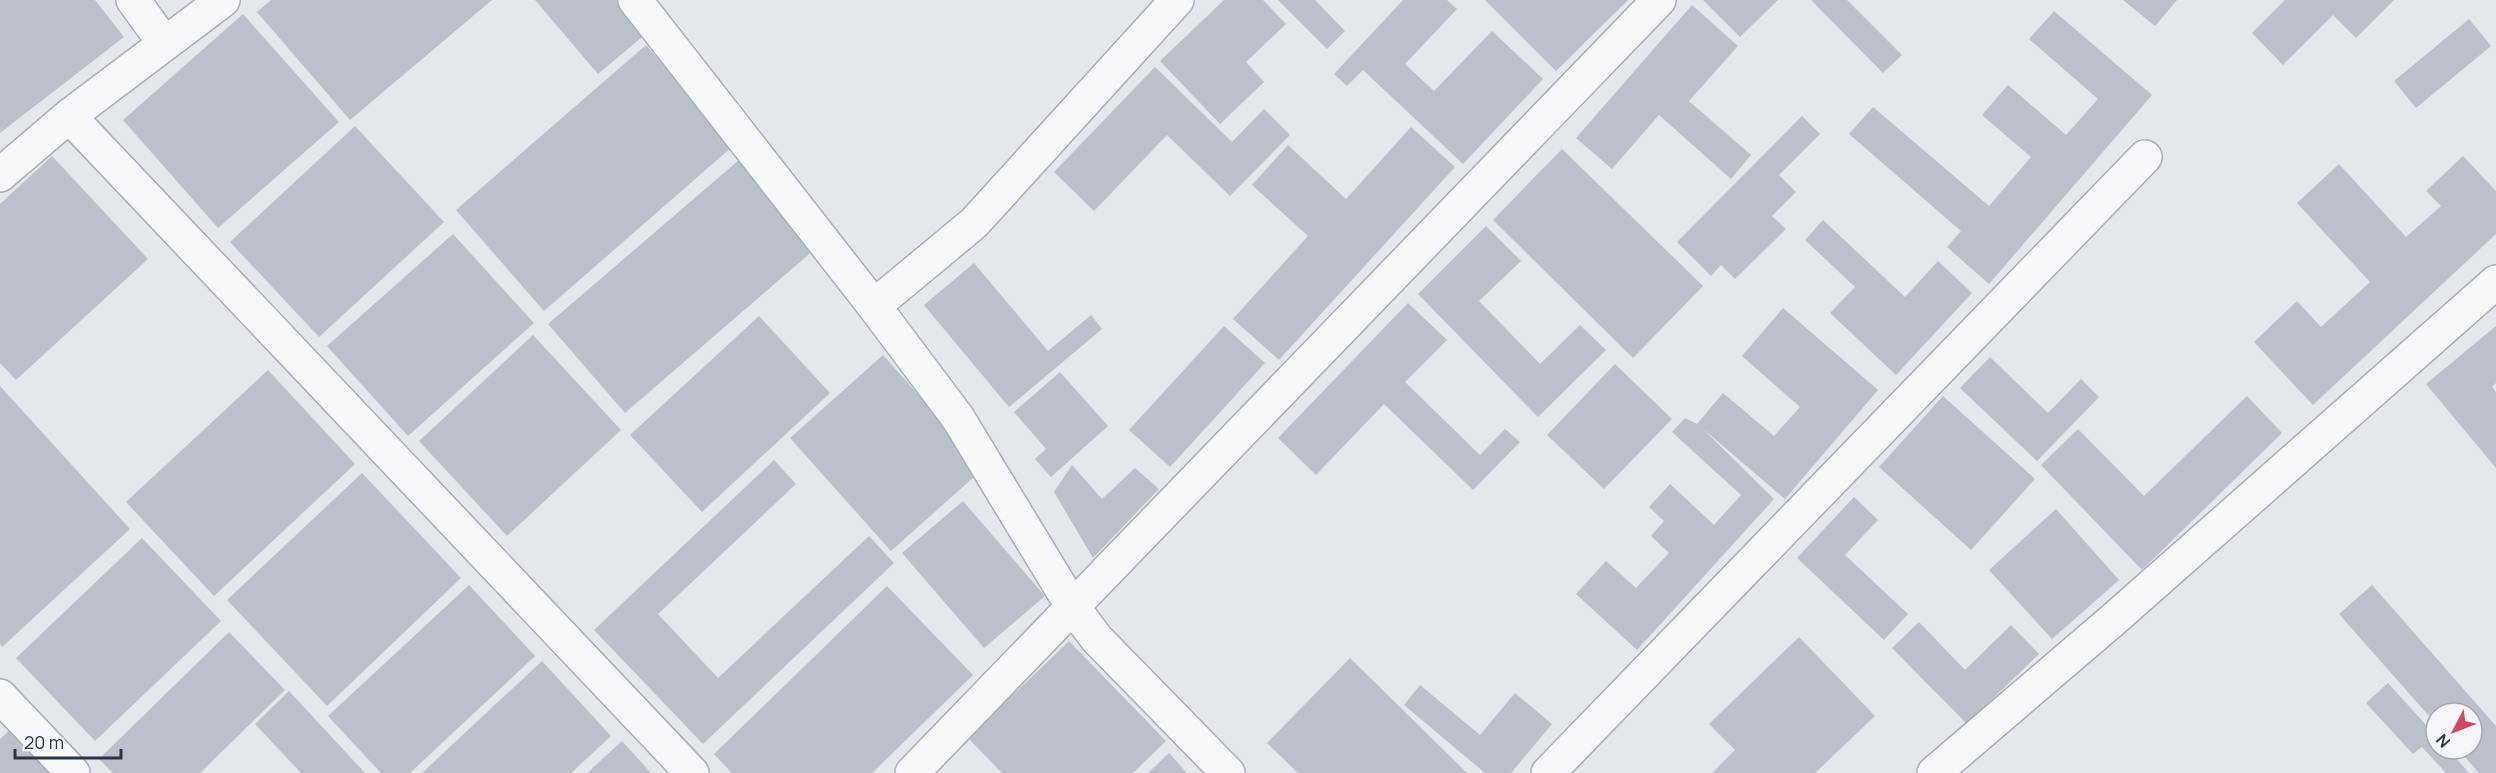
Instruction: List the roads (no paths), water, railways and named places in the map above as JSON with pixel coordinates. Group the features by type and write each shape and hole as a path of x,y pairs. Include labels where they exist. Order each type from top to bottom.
{"street":[{"path":"133,0 165,44"},
{"path":"0,175 69,116 223,0"},
{"path":"635,0 874,306 958,418 1072,606 1097,639 1228,773"},
{"path":"874,306 974,223 1177,0"},
{"path":"912,773 1659,0"},
{"path":"69,116 692,773"},
{"path":"1548,773 2145,157"},
{"path":"1934,773 2114,619 2496,282"},
{"path":"0,696 73,773"}]}
